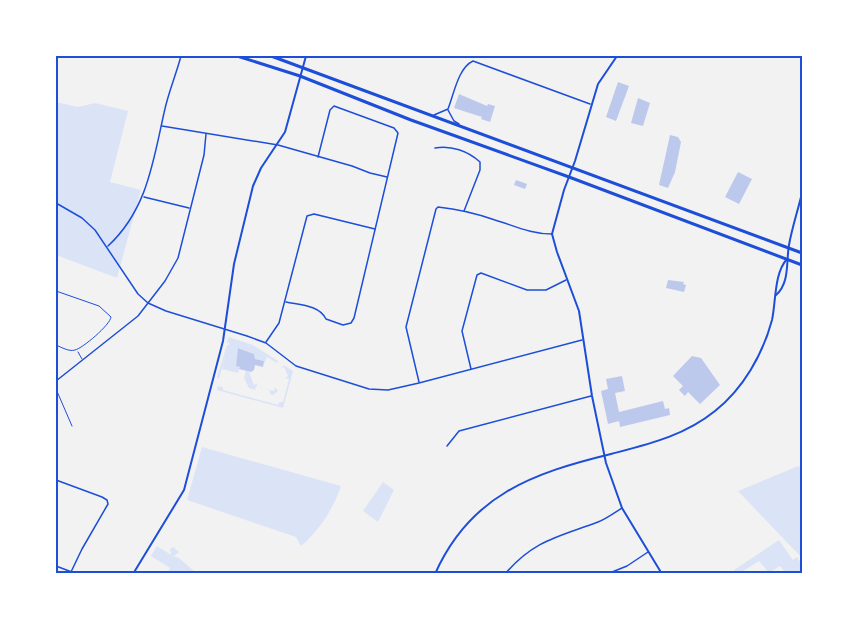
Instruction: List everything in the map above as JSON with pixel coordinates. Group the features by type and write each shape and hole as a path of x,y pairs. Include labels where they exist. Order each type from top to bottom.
{"main road":[{"path":"237,56 300,76 411,120 802,265"},
{"path":"270,56 802,253"}],"street":[{"path":"108,247 130,222 143,197 181,56"},
{"path":"133,573 184,490 225,329 234,264 253,186 261,168 278,145 288,123 301,67 306,56"},
{"path":"616,56 598,84 552,234 579,312 582,340 604,456 622,508 662,573"},
{"path":"431,115 448,109 466,65 473,61 591,105"},
{"path":"286,302 320,311 328,321 343,325 351,323 388,178 398,135 397,130 338,106 333,107 330,110 318,157"},
{"path":"448,109 454,121 461,125"},
{"path":"162,126 278,145 388,178"},
{"path":"56,381 127,326 148,303 177,262 204,155 206,134"},
{"path":"435,148 447,146 472,156 480,162 480,170 464,212"},
{"path":"776,295 782,291 788,266 788,247 802,193"},
{"path":"143,197 190,208"},
{"path":"56,203 82,218 108,247 138,294 148,303 266,343 296,366 369,389 388,390 420,383 582,340"},
{"path":"420,383 406,327 438,207 496,220 541,234 552,234"},
{"path":"266,343 279,323 286,302 307,216 314,214 375,229"},
{"path":"435,573 443,555 456,537 472,518 496,497 537,476 656,443 680,434 722,405 745,378 763,347 783,264 787,259"},
{"path":"471,369 462,331 477,275 481,273 528,290 546,290 567,280"},
{"path":"447,446 459,431 592,396"},
{"path":"56,480 102,497 107,500 108,504 71,572"},
{"path":"505,573 519,557 547,539 599,522 622,508"},
{"path":"607,573 627,566 649,552"},
{"path":"56,566 77,573"}],"lane":[{"path":"56,291 99,306 111,317 108,324 76,350 56,345"},
{"path":"76,350 83,360"},
{"path":"56,389 72,426"}],"shaded area":[{"path":"56,102 78,107 95,103 128,111 110,182 141,190 117,278 56,255"},
{"path":"229,337 253,345 278,361 277,363 267,357 263,366 264,361 255,359 254,354 239,348 236,365 240,367 238,373 222,369 226,353 219,379 217,377 227,345 229,345 229,342 226,343"},
{"path":"284,365 293,371 283,408 217,390 218,386 223,387 223,390 278,405 279,402 283,402 289,379 285,378 288,376 284,367 280,369"},
{"path":"246,371 249,372 254,385 257,383 257,386 274,391 275,387 278,391 273,395 270,394 270,390 256,386 255,390 249,388 244,378"},
{"path":"202,447 341,486 325,519 301,546 296,537 187,500"},
{"path":"798,466 802,469 802,558 738,491"},
{"path":"383,482 394,490 378,522 363,511"},
{"path":"779,540 793,560 797,557 802,565 802,573 786,573 780,566 769,573 759,561 740,573 736,573 734,570"},
{"path":"157,546 171,555 170,549 173,547 179,552 172,556 179,558 195,572 167,573 170,568 151,556"}],"building":[{"path":"618,82 629,86 616,121 606,117"},
{"path":"459,94 487,106 488,104 495,106 490,122 454,108"},
{"path":"638,98 650,103 643,126 631,123"},
{"path":"670,135 678,137 681,142 675,172 668,188 659,185"},
{"path":"738,172 752,179 739,204 725,197"},
{"path":"516,180 527,184 525,189 514,185"},
{"path":"668,280 684,282 683,284 686,285 684,292 666,288"},
{"path":"238,348 254,354 255,359 264,361 263,367 255,365 251,372 239,369 240,367 236,366"},
{"path":"692,356 701,358 720,385 700,404 688,392 685,396 679,390 683,386 673,376"},
{"path":"622,376 625,391 615,393 619,412 663,401 665,409 669,408 670,415 620,427 619,421 608,424 601,391 608,389 606,379"}]}
